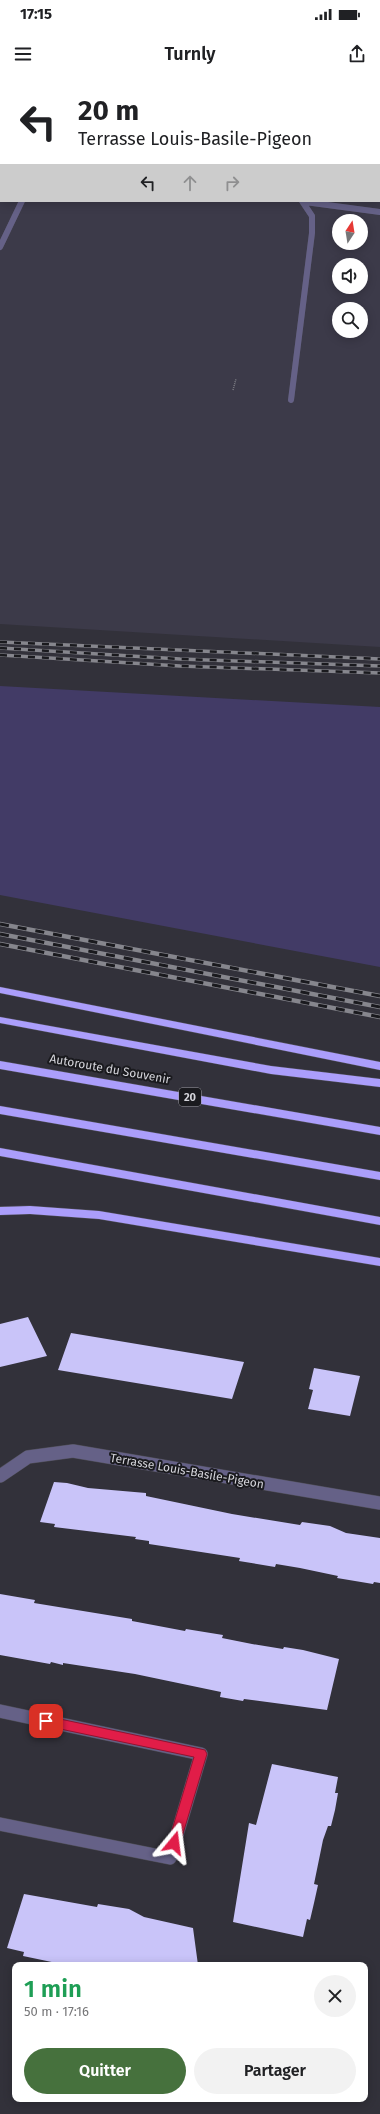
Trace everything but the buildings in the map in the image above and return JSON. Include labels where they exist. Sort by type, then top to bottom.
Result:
[{"type":"highway","points":[[0,990],[380,1066]]},
{"type":"highway","points":[[0,1020],[271,1070],[380,1083]]},
{"type":"highway","name":"Autoroute du Souvenir","points":[[0,1065],[380,1131]]},
{"type":"highway","points":[[0,1110],[380,1176]]},
{"type":"highway","points":[[0,1152],[380,1221]]},
{"type":"highway","points":[[0,1210],[50,1211],[100,1215],[380,1262]]},
{"type":"street","points":[[0,247],[22,202]]},
{"type":"street","points":[[305,202],[380,212]]},
{"type":"street","points":[[291,400],[312,233],[312,216],[305,202]]},
{"type":"street","name":"Terrasse Louis-Basile-Pigeon","points":[[0,1476],[28,1457],[73,1451],[380,1503]]},
{"type":"street","points":[[0,1711],[201,1754],[170,1858],[0,1824]]},
{"type":"path","points":[[233,390],[236,379]]},
{"type":"shaded area","points":[[0,202],[380,202],[380,647],[0,624]]},
{"type":"shaded area","points":[[0,686],[380,707],[380,967],[0,895]]},
{"type":"railway","points":[[0,642],[380,659]]},
{"type":"railway","points":[[0,648],[180,659],[380,666]]},
{"type":"railway","points":[[0,655],[180,666],[380,673]]},
{"type":"railway","points":[[0,924],[380,996]]},
{"type":"railway","points":[[0,934],[380,1007]]},
{"type":"railway","points":[[0,944],[380,1017]]},
{"type":"route","points":[[46,1721],[201,1754],[174,1843]]}]
